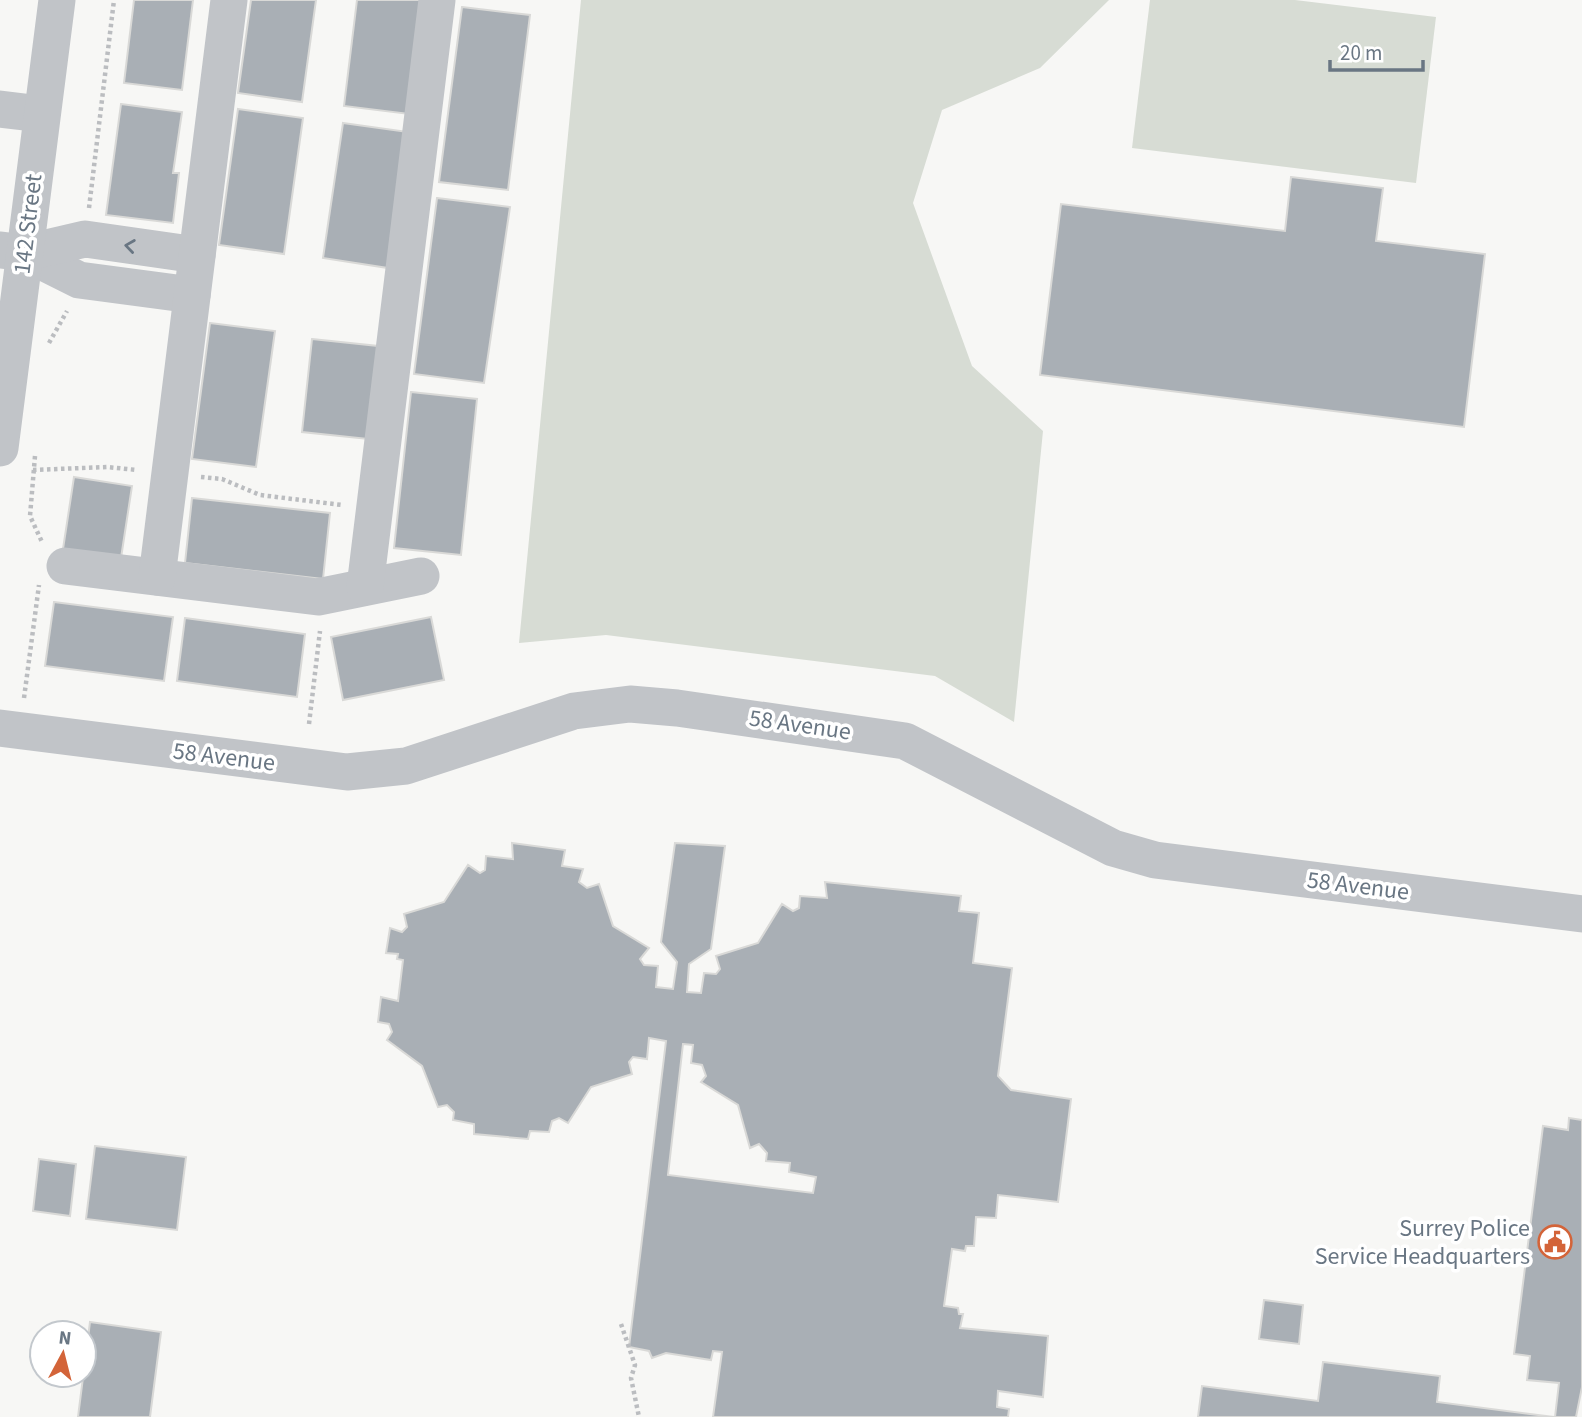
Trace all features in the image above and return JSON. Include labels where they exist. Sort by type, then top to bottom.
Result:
[{"type":"street","name":"142 Street","points":[[0,448],[12,251],[41,114],[57,0]]},
{"type":"street","points":[[157,577],[229,0]]},
{"type":"street","points":[[365,587],[437,0]]},
{"type":"street","points":[[0,108],[41,114]]},
{"type":"street","points":[[12,251],[85,239],[197,256]]},
{"type":"street","points":[[12,251],[79,280],[192,295]]},
{"type":"street","points":[[50,564],[318,597],[421,576]]},
{"type":"street","name":"58 Avenue","points":[[12,716],[347,772],[406,766],[574,711],[630,704],[677,708],[905,741],[1114,848],[1155,860],[1582,914]]},
{"type":"path","points":[[85,239],[114,0]]},
{"type":"path","points":[[48,346],[79,280]]},
{"type":"path","points":[[12,716],[50,564],[30,519],[37,442]]},
{"type":"path","points":[[33,470],[107,467],[146,471]]},
{"type":"path","points":[[196,476],[222,479],[260,495],[375,509]]},
{"type":"path","points":[[309,724],[320,628]]},
{"type":"path","points":[[621,1324],[635,1365],[631,1378],[639,1417]]},
{"type":"shaded area","points":[[581,0],[1109,0],[1040,68],[942,110],[913,203],[972,366],[1043,431],[1014,722],[935,676],[606,635],[519,643]]},
{"type":"shaded area","points":[[1150,0],[1295,0],[1436,17],[1416,183],[1132,148]]},
{"type":"building","points":[[134,0],[193,0],[182,90],[124,83]]},
{"type":"building","points":[[251,0],[316,0],[302,102],[238,93]]},
{"type":"building","points":[[357,0],[423,0],[409,114],[344,106]]},
{"type":"building","points":[[462,7],[530,15],[508,190],[439,182]]},
{"type":"building","points":[[121,104],[182,112],[173,173],[179,173],[173,223],[106,215]]},
{"type":"building","points":[[238,109],[303,118],[284,254],[219,245]]},
{"type":"building","points":[[343,123],[408,132],[388,268],[323,258]]},
{"type":"building","points":[[1291,177],[1383,188],[1376,241],[1485,254],[1464,427],[1040,375],[1061,204],[1285,231]]},
{"type":"building","points":[[437,198],[510,207],[484,383],[414,374]]},
{"type":"building","points":[[210,323],[275,331],[256,467],[192,459]]},
{"type":"building","points":[[312,339],[378,346],[368,439],[302,432]]},
{"type":"building","points":[[411,392],[477,399],[461,555],[394,548]]},
{"type":"building","points":[[74,477],[132,486],[121,558],[63,549]]},
{"type":"building","points":[[192,498],[330,513],[323,579],[185,563]]},
{"type":"building","points":[[54,602],[173,617],[164,681],[45,666]]},
{"type":"building","points":[[431,617],[444,680],[343,700],[331,637]]},
{"type":"building","points":[[185,618],[305,634],[297,697],[177,681]]},
{"type":"building","points":[[512,843],[565,850],[562,866],[583,869],[579,882],[587,888],[599,884],[613,926],[649,948],[640,959],[644,965],[658,966],[656,987],[673,989],[677,962],[661,942],[675,843],[725,846],[711,949],[689,964],[687,992],[701,993],[704,973],[716,974],[720,969],[716,956],[758,943],[782,904],[793,911],[799,908],[800,896],[827,898],[825,882],[961,896],[959,911],[979,913],[973,963],[1012,968],[998,1076],[1011,1090],[1071,1099],[1058,1202],[998,1195],[996,1218],[976,1217],[974,1246],[966,1246],[965,1251],[952,1249],[944,1306],[958,1308],[959,1314],[963,1314],[960,1328],[1048,1336],[1043,1397],[998,1391],[997,1407],[1009,1409],[1008,1417],[713,1417],[722,1352],[713,1351],[711,1360],[666,1353],[652,1358],[649,1351],[629,1347],[666,1041],[649,1038],[647,1059],[633,1057],[629,1062],[632,1074],[591,1087],[568,1123],[559,1118],[552,1121],[549,1132],[530,1131],[528,1139],[474,1134],[474,1124],[453,1120],[454,1112],[447,1105],[438,1107],[422,1066],[387,1040],[392,1032],[389,1024],[378,1022],[381,997],[398,1001],[403,960],[397,959],[398,954],[386,953],[390,928],[402,932],[407,927],[404,914],[444,902],[468,865],[480,873],[485,870],[486,856],[513,859]],"holes":[[[683,1044],[693,1045],[691,1063],[702,1065],[706,1076],[701,1082],[738,1105],[750,1148],[759,1144],[767,1153],[766,1161],[790,1163],[789,1172],[816,1177],[813,1193],[668,1175]]]},
{"type":"building","name":"Surrey Police Service Headquarters","points":[[1569,1118],[1582,1120],[1582,1387],[1576,1417],[1555,1417],[1559,1383],[1527,1380],[1530,1356],[1514,1354],[1543,1126],[1568,1130]]},
{"type":"building","points":[[95,1146],[186,1157],[177,1230],[86,1219]]},
{"type":"building","points":[[39,1159],[76,1164],[70,1216],[33,1211]]},
{"type":"building","points":[[1264,1300],[1303,1305],[1299,1344],[1259,1339]]},
{"type":"building","points":[[98,1323],[161,1332],[150,1417],[78,1417],[82,1389],[98,1389]]},
{"type":"building","points":[[1323,1362],[1440,1376],[1437,1402],[1554,1417],[1198,1417],[1202,1386],[1318,1401]]},
{"type":"place","name":"Surrey Police Service Headquarters","points":[[1555,1242]]}]
